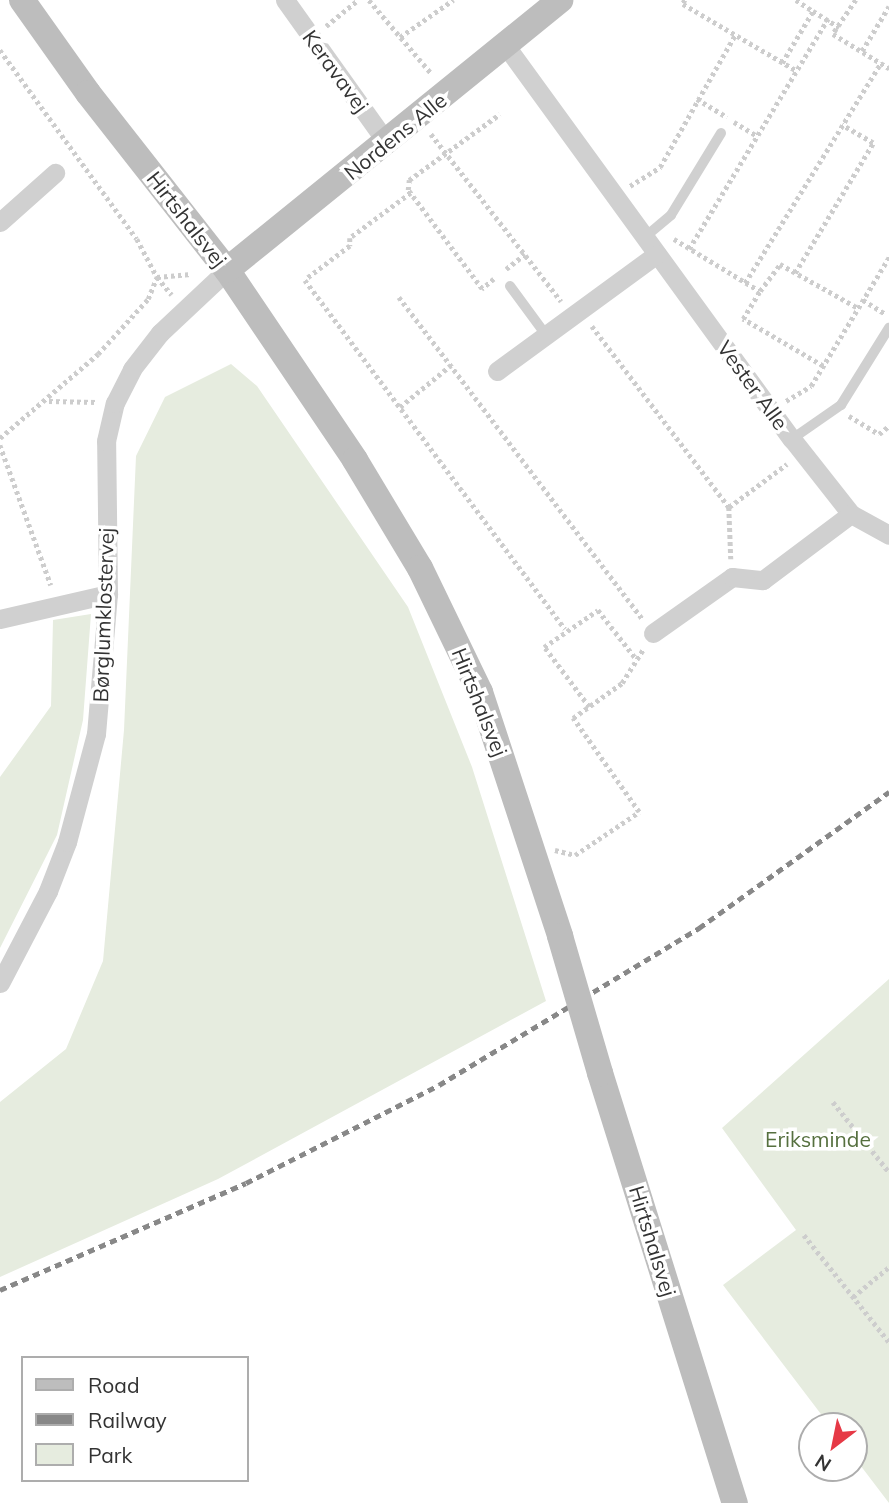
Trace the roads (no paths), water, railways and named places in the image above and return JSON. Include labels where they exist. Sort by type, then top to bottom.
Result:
[{"type":"street","name":"Hirtshalsvej","points":[[22,0],[88,93],[227,270],[355,460],[420,568],[480,692],[531,843],[734,1503]]},
{"type":"street","name":"Keravavej","points":[[285,0],[387,143]]},
{"type":"street","name":"Nordens Alle","points":[[227,270],[387,143],[560,0]]},
{"type":"street","name":"Vester Alle","points":[[506,46],[615,196],[650,232],[657,254],[851,514],[889,535]]},
{"type":"street","points":[[0,222],[55,173]]},
{"type":"street","points":[[497,371],[657,254]]},
{"type":"street","name":"Børglumklostervej","points":[[0,983],[48,891],[82,793],[103,687],[108,594],[106,441],[115,403],[132,369],[184,309],[227,270]]},
{"type":"street","points":[[653,633],[732,577],[764,580],[851,514]]},
{"type":"street","points":[[0,619],[57,602],[108,594]]},
{"type":"lane","points":[[650,232],[671,215],[721,133]]},
{"type":"lane","points":[[510,286],[546,335]]},
{"type":"lane","points":[[797,445],[836,409],[889,328]]},
{"type":"railway","points":[[0,1290],[246,1183],[439,1085],[699,928],[889,792]]},
{"type":"park label","name":"Eriksminde","points":[[818,1139]]}]
